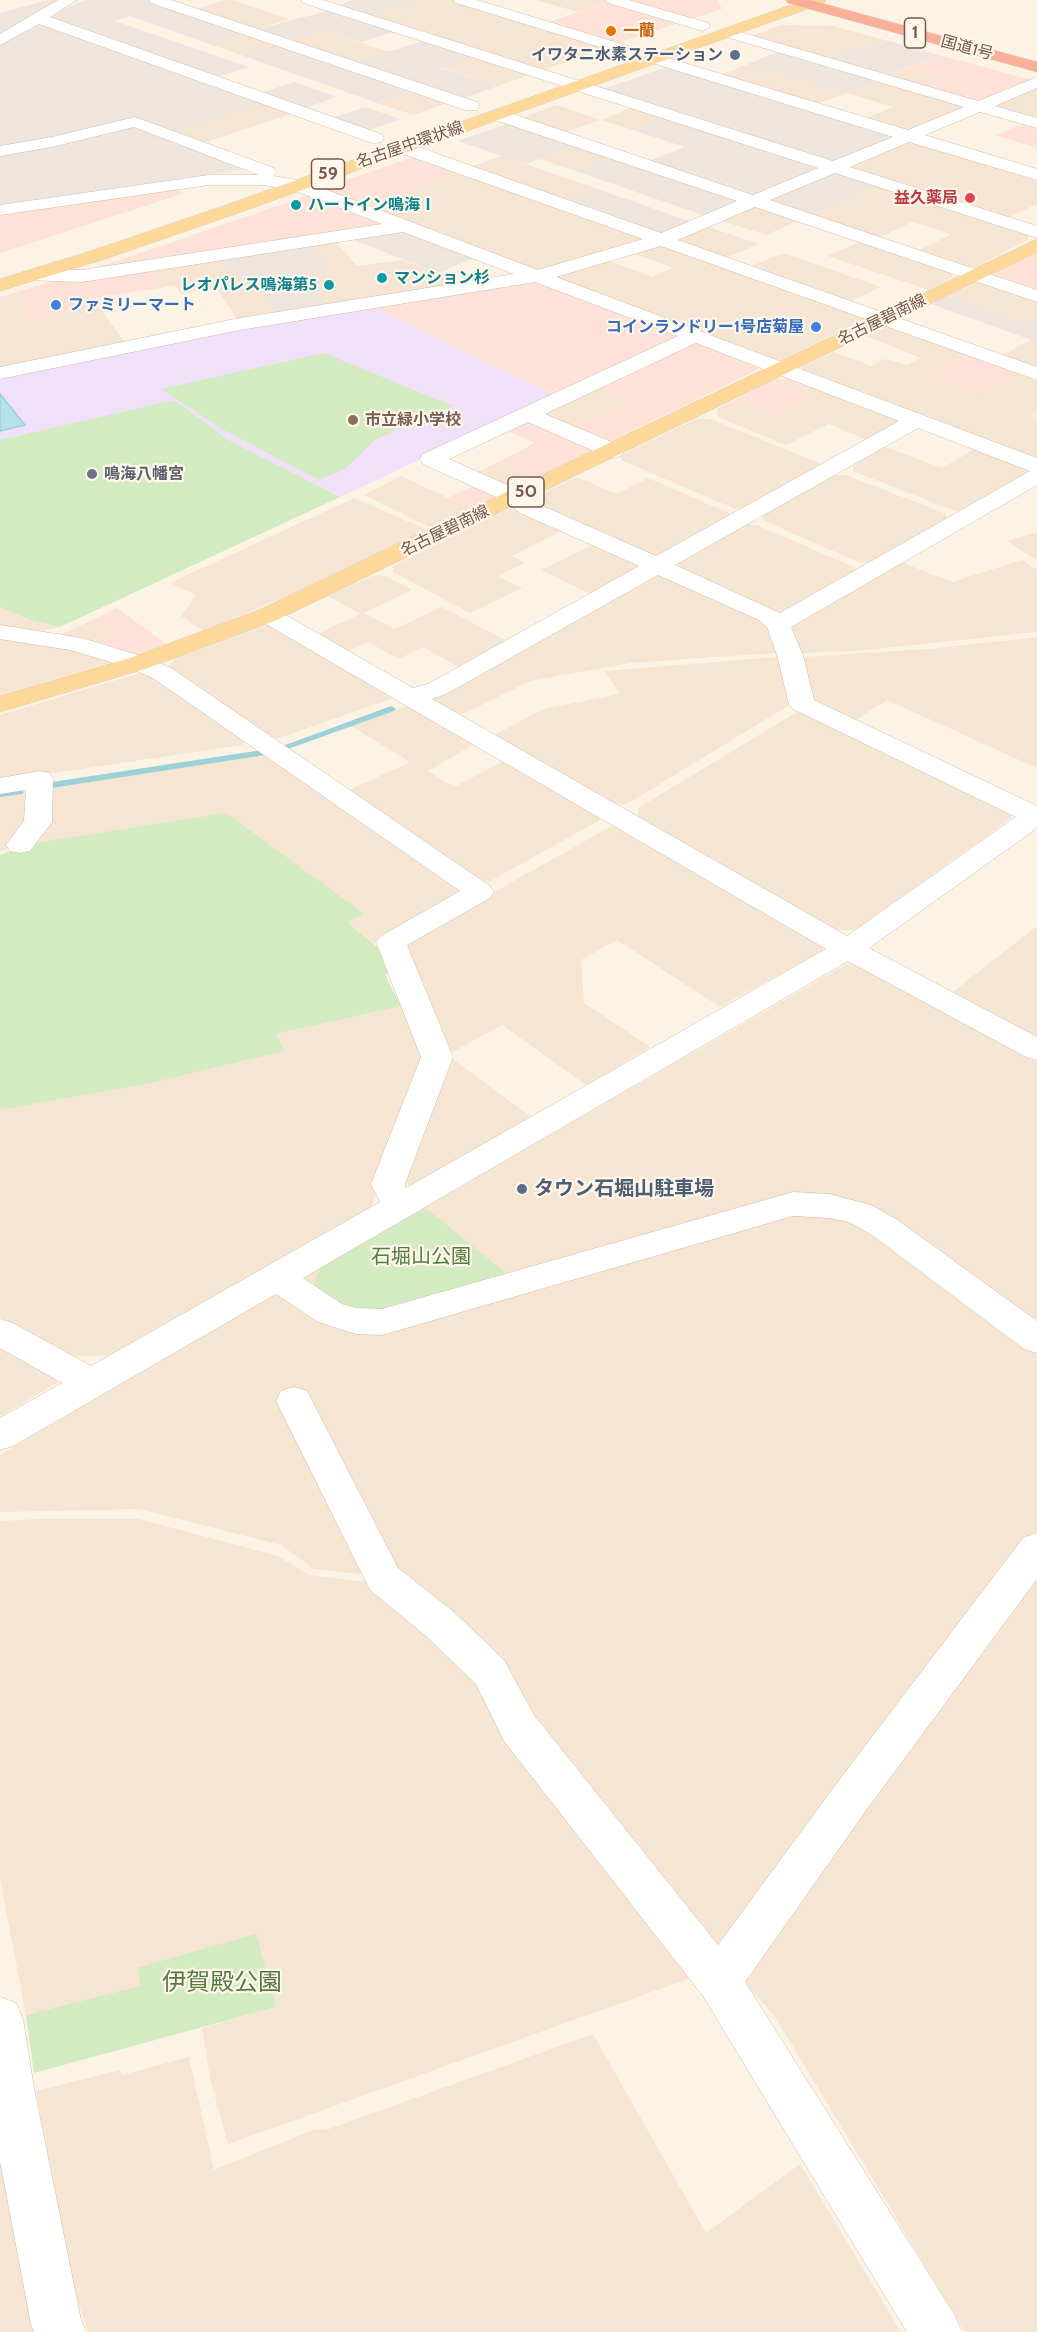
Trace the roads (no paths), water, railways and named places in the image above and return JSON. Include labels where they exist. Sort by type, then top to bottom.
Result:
[{"type":"highway","name":"国道1号","points":[[807,1],[1037,67]]},
{"type":"main road","name":"名古屋中環状線","points":[[439,117],[776,0]]},
{"type":"main road","name":"名古屋中環状線","points":[[0,285],[31,276],[398,139],[498,115],[728,33],[807,1]]},
{"type":"main road","name":"名古屋中環状線","points":[[353,147],[375,138],[398,139]]},
{"type":"main road","points":[[156,217],[269,177]]},
{"type":"main road","name":"名古屋碧南線","points":[[0,704],[139,663],[268,615],[1037,245]]},
{"type":"street","points":[[0,40],[69,0]]},
{"type":"street","points":[[156,0],[471,106]]},
{"type":"street","points":[[308,0],[1037,232]]},
{"type":"street","points":[[461,0],[629,51]]},
{"type":"street","points":[[613,0],[703,26]]},
{"type":"street","points":[[37,18],[375,138]]},
{"type":"street","points":[[728,33],[1037,123]]},
{"type":"street","points":[[655,59],[1037,175]]},
{"type":"street","points":[[0,373],[240,324],[537,276],[661,240],[1037,82]]},
{"type":"street","points":[[498,115],[1037,296]]},
{"type":"street","points":[[0,151],[52,142],[135,122],[269,177]]},
{"type":"street","points":[[398,139],[661,240],[1037,374]]},
{"type":"street","points":[[0,210],[209,180],[297,176],[405,226],[1037,466]]},
{"type":"street","points":[[31,276],[82,276],[405,226]]},
{"type":"street","points":[[0,1436],[848,949],[1036,816],[802,704],[790,655],[778,624],[768,615],[528,508],[515,497],[430,459],[695,336]]},
{"type":"street","points":[[528,414],[613,451]]},
{"type":"street","points":[[409,697],[437,689],[915,421]]},
{"type":"street","points":[[778,624],[1037,476]]},
{"type":"street","points":[[268,615],[848,949],[1037,1050]]},
{"type":"street","points":[[0,632],[73,643],[139,663],[162,673],[480,892],[391,942],[437,1057],[388,1184],[400,1208]]},
{"type":"street","points":[[0,786],[40,779],[38,822],[20,845]]},
{"type":"street","points":[[278,1278],[330,1313],[356,1321],[382,1322],[793,1204],[829,1206],[859,1213],[884,1227],[1037,1340]]},
{"type":"street","points":[[0,1332],[91,1383]]},
{"type":"street","points":[[294,1401],[384,1579],[440,1624],[490,1672],[519,1728],[719,1981],[936,2332]]},
{"type":"street","points":[[719,1981],[852,1796],[1037,1549]]},
{"type":"street","points":[[0,2019],[5,2089],[56,2324],[60,2332]]},
{"type":"water","points":[[0,394],[25,425],[0,431]]},
{"type":"waterway","points":[[285,747],[391,709]]},
{"type":"waterway","points":[[52,785],[262,753]]},
{"type":"waterway","points":[[0,794],[19,792]]},
{"type":"place","name":"一蘭","points":[[611,31]]},
{"type":"place","name":"イワタニ水素ステーション","points":[[735,55]]},
{"type":"place","name":"益久薬局","points":[[970,198]]},
{"type":"place","name":"ハートイン鳴海Ⅰ","points":[[296,205]]},
{"type":"place","name":"マンション杉","points":[[382,278]]},
{"type":"place","name":"レオパレス鳴海第5","points":[[329,285]]},
{"type":"place","name":"ファミリーマート","points":[[56,305]]},
{"type":"place","name":"コインランドリー1号店菊屋","points":[[816,327]]},
{"type":"place","name":"市立緑小学校","points":[[353,420]]},
{"type":"place","name":"鳴海八幡宮","points":[[92,474]]},
{"type":"place","name":"タウン石堀山駐車場","points":[[522,1189]]},
{"type":"park label","name":"石堀山公園","points":[[421,1257]]},
{"type":"park label","name":"伊賀殿公園","points":[[222,1983]]}]
